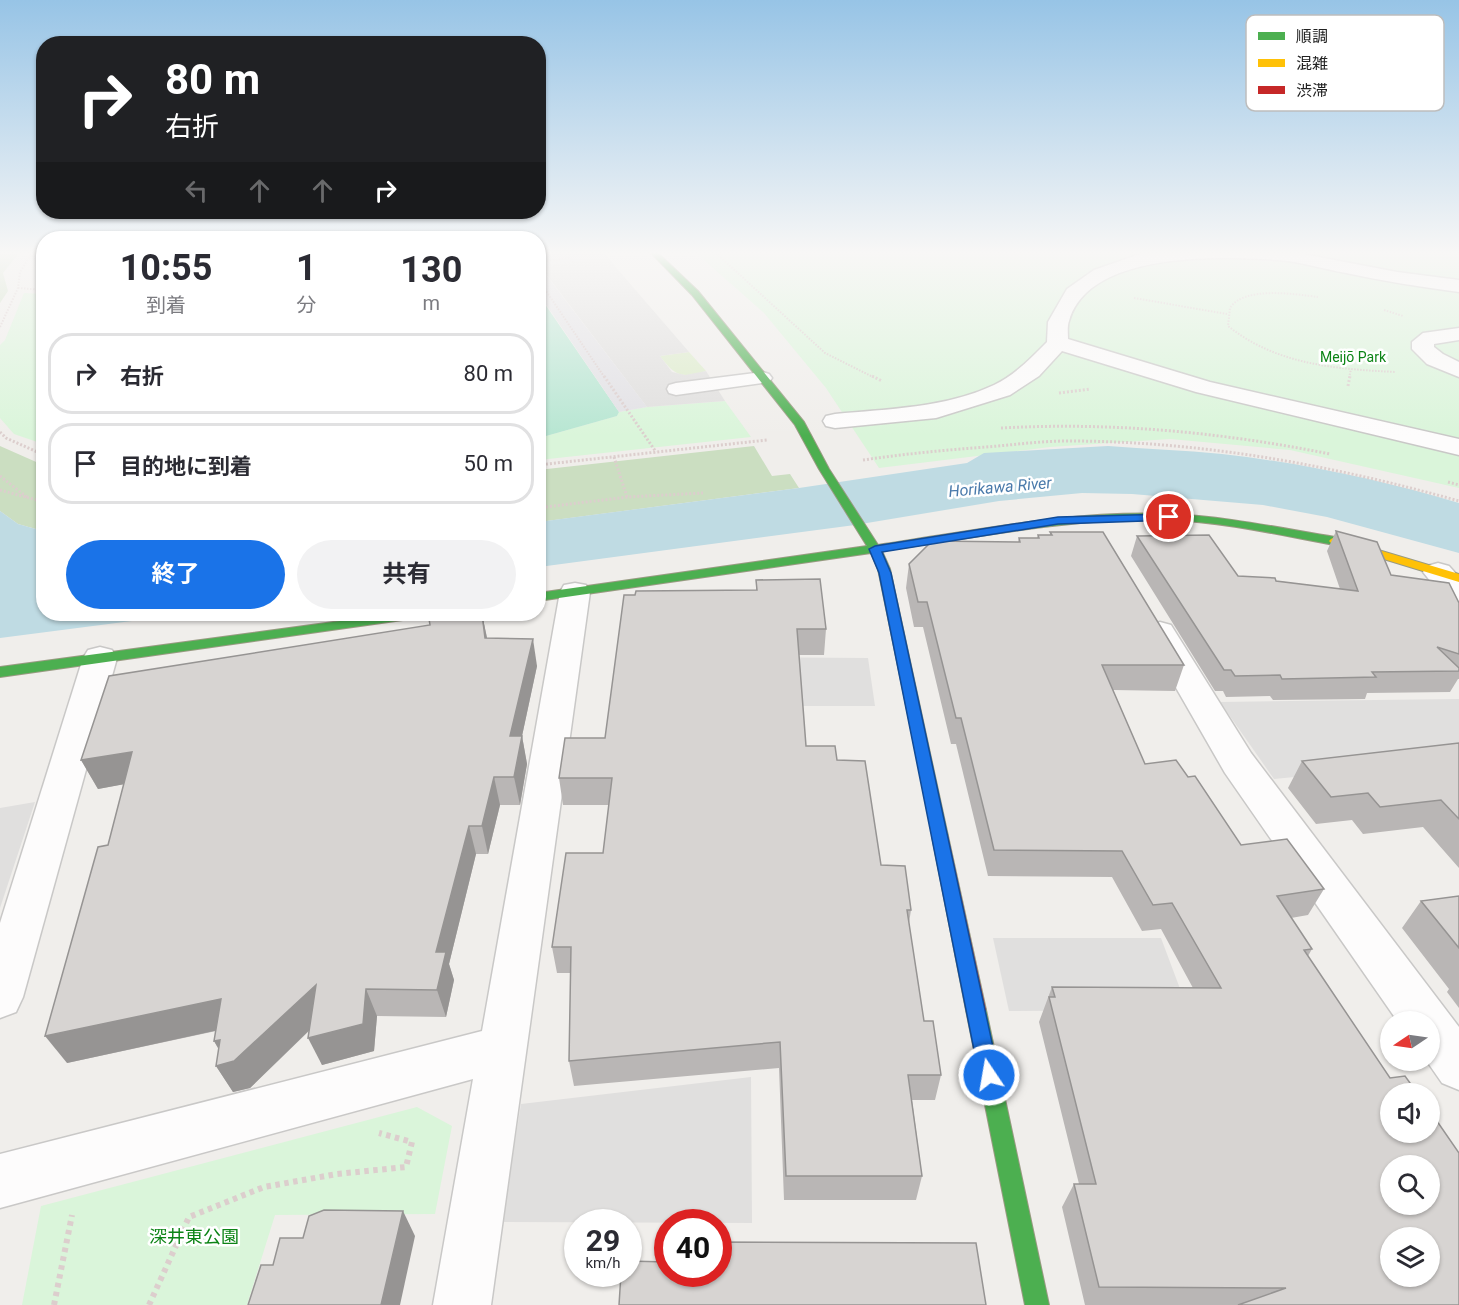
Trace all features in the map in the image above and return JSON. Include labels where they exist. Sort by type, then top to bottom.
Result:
[{"type":"street","points":[[711,314],[806,435],[824,469],[875,549],[885,573],[1037,1305]]},
{"type":"street","points":[[835,421],[939,422],[1002,390],[1031,371],[1058,343],[1058,322],[1062,314]]},
{"type":"street","points":[[1454,334],[1430,337],[1423,342],[1423,349],[1435,359],[1456,369]]},
{"type":"street","points":[[1058,343],[1204,387],[1459,447]]},
{"type":"street","points":[[462,1305],[503,1048],[557,594],[1058,521],[1091,518],[1169,517],[1234,524],[1344,543],[1449,575],[1459,597]]},
{"type":"street","points":[[1091,518],[1110,550]]},
{"type":"street","points":[[1141,600],[1238,763],[1418,1011]]},
{"type":"street","points":[[0,672],[367,621]]},
{"type":"street","points":[[0,997],[100,658]]},
{"type":"street","points":[[1440,1040],[1459,1067]]},
{"type":"street","points":[[0,1181],[503,1048]]},
{"type":"lane","points":[[676,389],[763,378]]},
{"type":"path","points":[[562,314],[656,452]]},
{"type":"path","points":[[782,314],[825,353],[878,380],[889,383]]},
{"type":"path","points":[[1227,314],[1228,326],[1240,338],[1258,348],[1286,358],[1370,371],[1413,373],[1456,369]]},
{"type":"path","points":[[1395,314],[1454,334]]},
{"type":"path","points":[[939,422],[1133,425],[1257,439],[1338,456]]},
{"type":"path","points":[[0,432],[6,438],[36,451]]},
{"type":"path","points":[[546,464],[806,435]]},
{"type":"path","points":[[862,461],[917,453],[1067,441],[1216,448],[1309,464],[1417,488],[1459,501]]},
{"type":"path","points":[[614,457],[627,497]]},
{"type":"path","points":[[0,476],[28,499]]},
{"type":"path","points":[[1437,480],[1459,485]]},
{"type":"path","points":[[0,490],[36,500]]},
{"type":"path","points":[[546,507],[627,497],[704,493]]},
{"type":"path","points":[[149,1305],[189,1217],[264,1187],[337,1174],[406,1167],[412,1142],[370,1130]]},
{"type":"path","points":[[54,1305],[74,1210]]},
{"type":"green space","points":[[16,314],[36,314],[36,442],[14,434],[0,418],[0,345],[5,340]]},
{"type":"green space","points":[[546,314],[552,314],[619,412],[617,416],[546,436]]},
{"type":"green space","name":"Meijō Park","points":[[765,314],[1459,314],[1459,488],[1290,450],[1170,439],[1050,447],[879,468],[826,388]]},
{"type":"green space","points":[[689,352],[706,371],[690,375],[679,374],[670,368],[660,356]]},
{"type":"green space","points":[[725,401],[751,437],[546,459],[546,436],[617,416],[619,412],[647,407]]},
{"type":"green space","points":[[0,446],[36,462],[36,529],[18,524],[0,511]]},
{"type":"green space","points":[[754,446],[772,476],[790,474],[799,488],[546,521],[546,469]]},
{"type":"green space","name":"深井東公園","points":[[417,1107],[452,1126],[435,1214],[275,1215],[247,1305],[22,1305],[41,1206]]},
{"type":"shaded area","points":[[552,314],[576,314],[647,407],[619,412]]},
{"type":"shaded area","points":[[576,314],[656,314],[689,352],[660,356],[672,372],[685,375],[706,371],[725,401],[647,407]]},
{"type":"shaded area","points":[[738,657],[868,658],[875,706],[739,706]]},
{"type":"shaded area","points":[[1459,699],[1459,761],[1274,779],[1220,702]]},
{"type":"shaded area","points":[[35,802],[0,908],[0,808]]},
{"type":"shaded area","points":[[993,938],[1161,938],[1188,1010],[1009,1011]]},
{"type":"shaded area","points":[[751,1077],[752,1223],[732,1223],[732,1209],[654,1209],[654,1223],[642,1223],[642,1209],[564,1209],[564,1222],[502,1222],[521,1104]]},
{"type":"water","name":"Horikawa River","points":[[1108,446],[1208,453],[1312,467],[1459,503],[1459,553],[1327,517],[1263,505],[1132,494],[1082,493],[999,501],[855,525],[546,566],[546,521],[799,488],[967,463],[984,453]]},
{"type":"water","points":[[0,511],[18,524],[36,529],[36,621],[132,621],[0,638]]},
{"type":"building","points":[[1336,531],[1377,542],[1391,575],[1449,583],[1459,603],[1459,654],[1437,647],[1459,668],[1459,671],[1372,672],[1376,677],[1282,679],[1280,675],[1235,676],[1231,670],[1224,670],[1137,536],[1209,535],[1238,576],[1275,578],[1276,581],[1358,591]]},
{"type":"building","points":[[1050,532],[1103,532],[1184,665],[1102,665],[1145,764],[1176,760],[1188,777],[1195,776],[1241,845],[1287,839],[1324,889],[1277,896],[1312,949],[1304,950],[1380,1063],[1380,1071],[1385,1071],[1390,1078],[1405,1076],[1410,1083],[1380,1083],[1380,1143],[1440,1143],[1440,1125],[1459,1153],[1459,1305],[1238,1305],[1286,1288],[1099,1287],[1074,1184],[1096,1184],[1049,997],[1055,997],[1052,987],[1221,988],[1172,903],[1153,905],[1122,851],[994,850],[961,718],[956,718],[927,602],[918,602],[909,564],[932,541],[1020,542],[1019,538],[1039,538],[1038,535],[1052,535]]},
{"type":"building","points":[[820,579],[826,629],[797,629],[806,746],[835,746],[837,760],[865,761],[881,865],[905,866],[911,910],[907,910],[924,1021],[933,1021],[941,1075],[908,1075],[922,1176],[786,1176],[780,1042],[569,1061],[571,947],[552,947],[566,853],[603,853],[612,778],[559,778],[565,738],[605,738],[624,595],[635,595],[636,591],[757,590],[756,580]]},
{"type":"building","points":[[429,621],[483,621],[485,638],[533,639],[510,736],[522,736],[514,777],[494,777],[482,826],[469,826],[436,952],[446,952],[437,990],[366,989],[363,1024],[308,1038],[316,985],[234,1061],[216,1066],[220,1040],[214,1041],[221,999],[45,1036],[98,847],[108,845],[132,752],[81,760],[109,676],[430,625]]},
{"type":"building","points":[[1459,743],[1459,819],[1441,800],[1380,807],[1368,793],[1331,797],[1302,761]]},
{"type":"building","points":[[1459,896],[1459,948],[1421,901]]},
{"type":"building","points":[[324,1210],[403,1211],[381,1305],[248,1305],[261,1265],[273,1265],[280,1238],[303,1238],[309,1216]]},
{"type":"building","points":[[732,1242],[976,1243],[986,1305],[619,1305],[620,1287],[642,1287],[642,1261],[654,1262],[654,1287],[732,1287]]},
{"type":"traffic: fast","points":[[712,314],[800,424],[824,469],[875,549],[884,569],[940,836]]},
{"type":"traffic: fast","points":[[546,596],[1091,518],[1169,517],[1234,524],[1335,541]]},
{"type":"traffic: fast","points":[[0,672],[367,621]]},
{"type":"traffic: fast","points":[[976,1010],[1037,1305]]},
{"type":"traffic: slow","points":[[1335,541],[1459,578]]},
{"type":"traffic: jam","points":[[940,836],[976,1010]]},
{"type":"route","points":[[989,1075],[885,573],[875,549],[1058,521],[1091,518],[1169,517]]}]
